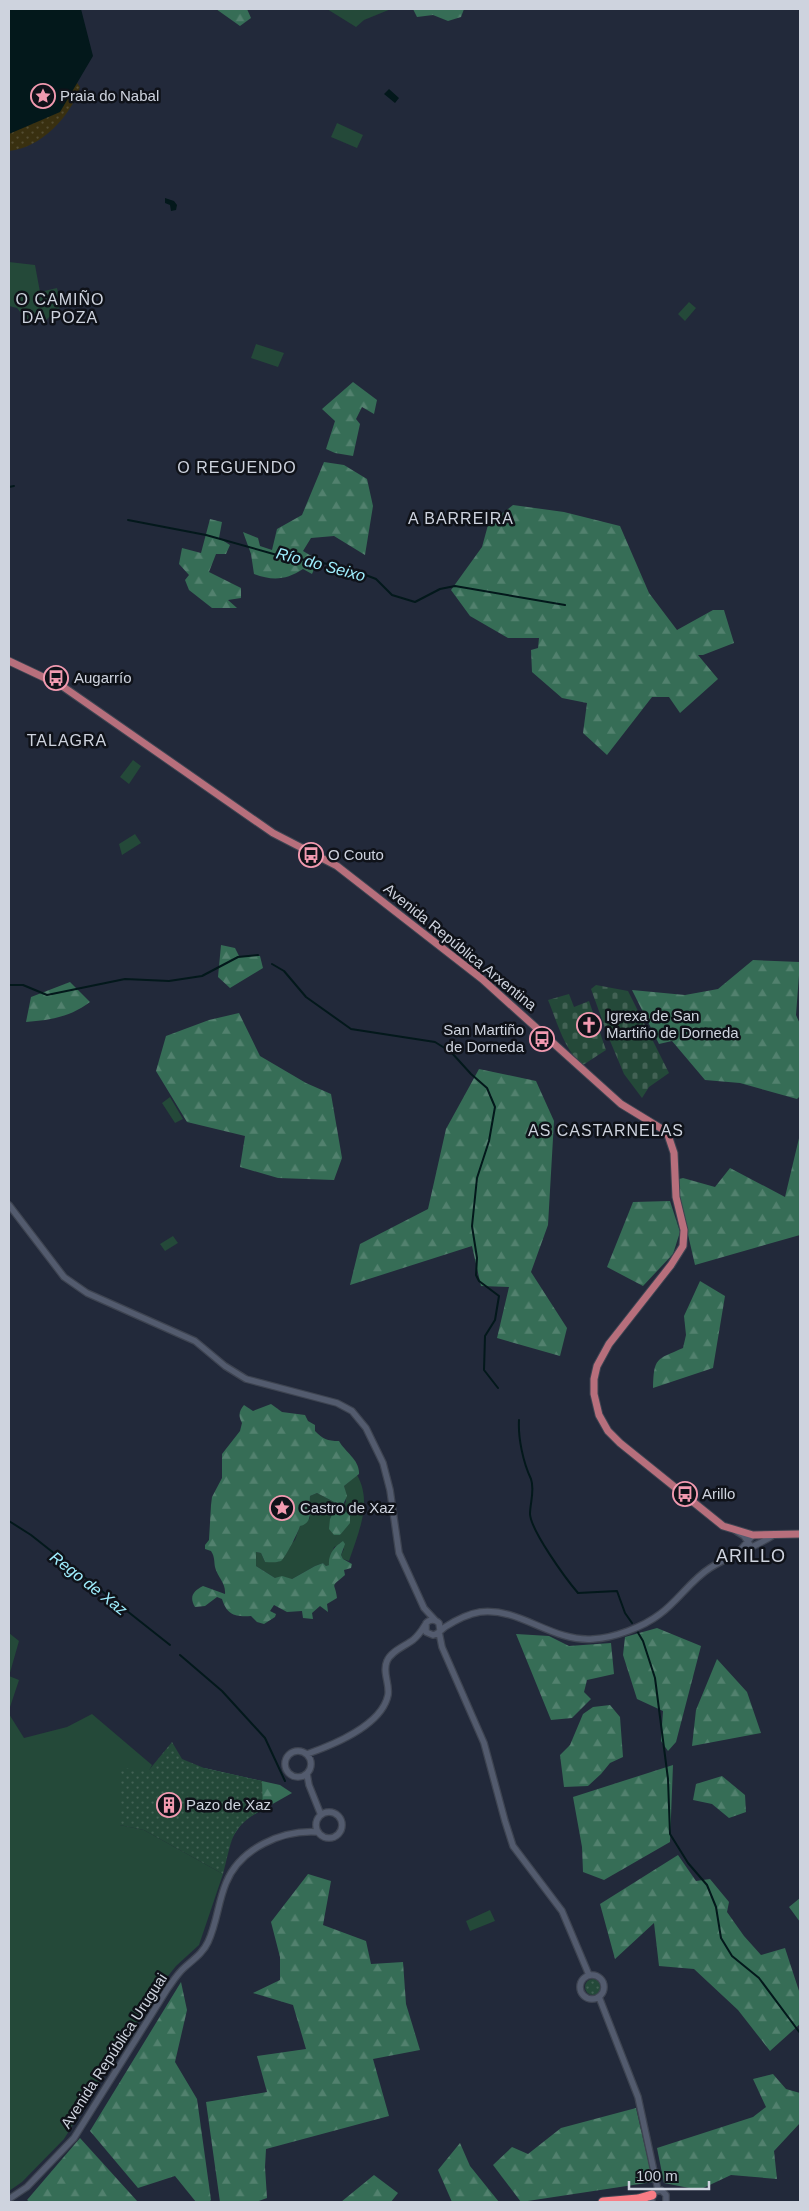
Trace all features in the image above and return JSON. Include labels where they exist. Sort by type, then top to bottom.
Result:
[{"type":"highway","points":[[603,2202],[654,2196]]},
{"type":"main road","name":"Avenida República Arxentina","points":[[9,661],[62,686],[273,833],[337,866],[482,980],[621,1104],[662,1129],[668,1135],[674,1153],[676,1197],[684,1230],[683,1246],[671,1265],[603,1353],[594,1379],[596,1406],[602,1424],[620,1443],[712,1518],[736,1532],[754,1536],[800,1534]]},
{"type":"street","points":[[9,1205],[64,1277],[87,1293],[195,1341],[225,1366],[246,1379],[337,1403],[352,1411],[366,1428],[383,1463],[390,1490],[399,1553],[424,1608],[425,1630],[442,1647]]},
{"type":"street","name":"Avenida República Arxentina","points":[[736,1532],[744,1536],[747,1544]]},
{"type":"street","name":"Avenida República Arxentina","points":[[734,1556],[774,1535]]},
{"type":"street","points":[[415,1639],[430,1620],[454,1620],[479,1612],[508,1614],[551,1633],[572,1639],[606,1637],[645,1623],[660,1614],[709,1569],[734,1556],[754,1536],[758,1543],[755,1546],[747,1544]]},
{"type":"street","points":[[424,1608],[440,1626],[442,1647],[484,1743],[504,1821],[513,1846],[562,1911],[590,1975]]},
{"type":"street","points":[[307,1754],[356,1732],[380,1710],[388,1693],[385,1671],[387,1661],[392,1654],[415,1639],[440,1631],[454,1620]]},
{"type":"street","points":[[311,1760],[321,1749]]},
{"type":"street","points":[[300,1777],[307,1774],[311,1769],[311,1760],[303,1751],[295,1751],[288,1755],[286,1760],[288,1772],[300,1777],[309,1785]]},
{"type":"street","points":[[307,1774],[309,1785],[324,1814]]},
{"type":"street","points":[[324,1814],[335,1814],[340,1820],[340,1832],[329,1839],[321,1836],[316,1825],[324,1814]]},
{"type":"street","name":"Avenida República Uruguai","points":[[9,2198],[27,2187],[74,2138],[168,1988],[179,1973],[203,1951],[211,1933],[225,1884],[238,1862],[253,1849],[305,1831],[316,1825]]},
{"type":"street","name":"Avenida República Uruguai","points":[[305,1831],[318,1832]]},
{"type":"street","points":[[590,1975],[597,1976],[602,1980],[604,1991],[600,1997],[588,1999],[581,1990],[581,1983],[590,1975]]},
{"type":"street","points":[[600,1997],[638,2098],[654,2196],[663,2191],[666,2194],[666,2202]]},
{"type":"green space","points":[[216,9],[247,9],[251,18],[240,26]]},
{"type":"green space","points":[[327,9],[391,9],[364,20],[356,27]]},
{"type":"green space","points":[[413,9],[464,9],[461,17],[448,21],[433,15],[417,17]]},
{"type":"green space","points":[[337,123],[363,135],[357,148],[331,137]]},
{"type":"green space","points":[[9,262],[35,265],[40,292],[57,288],[61,306],[46,320],[28,322],[17,308],[9,306]]},
{"type":"green space","points":[[689,302],[696,308],[685,321],[678,314]]},
{"type":"green space","points":[[256,344],[284,353],[278,367],[251,358]]},
{"type":"green space","points":[[353,382],[377,400],[374,414],[362,407],[356,419],[360,424],[353,456],[335,453],[326,449],[335,421],[322,409]]},
{"type":"green space","points":[[324,462],[344,465],[367,479],[373,506],[365,555],[334,536],[311,538],[303,551],[318,560],[312,574],[303,569],[279,578],[267,578],[254,574],[251,554],[243,532],[258,538],[260,546],[272,550],[277,529],[302,515]]},
{"type":"green space","points":[[513,505],[564,512],[620,526],[649,593],[677,630],[713,610],[724,610],[734,643],[703,655],[698,655],[718,679],[680,713],[669,697],[652,697],[607,755],[583,733],[587,703],[562,698],[532,672],[531,650],[538,648],[539,638],[508,638],[470,616],[451,590],[482,547],[488,525]]},
{"type":"green space","points":[[210,519],[222,522],[219,538],[230,545],[226,554],[216,554],[209,572],[241,588],[241,598],[228,600],[237,608],[212,608],[189,590],[185,580],[189,575],[179,564],[182,548],[201,553]]},
{"type":"green space","points":[[133,760],[141,766],[129,784],[120,777]]},
{"type":"green space","points":[[135,834],[141,843],[122,855],[119,844]]},
{"type":"green space","points":[[221,945],[235,948],[239,956],[260,956],[263,968],[230,988],[218,977]]},
{"type":"green space","points":[[753,960],[800,962],[796,1015],[800,1024],[800,1096],[797,1099],[740,1083],[705,1080],[672,1041],[659,1044],[632,990],[685,995],[718,989]]},
{"type":"green space","points":[[70,982],[90,1002],[60,1017],[26,1022],[31,997]]},
{"type":"green space","points":[[596,985],[628,991],[669,1073],[649,1087],[642,1098],[624,1074],[608,1036],[591,989]]},
{"type":"green space","points":[[569,994],[574,1007],[589,1001],[606,1050],[583,1065],[576,1059],[566,1044],[548,1000]]},
{"type":"green space","points":[[239,1013],[260,1056],[306,1083],[331,1094],[342,1158],[334,1180],[278,1178],[240,1167],[245,1136],[187,1122],[156,1071],[166,1036],[209,1020]]},
{"type":"green space","points":[[479,1069],[536,1081],[554,1121],[548,1225],[531,1272],[567,1328],[560,1356],[497,1338],[509,1287],[481,1286],[472,1246],[350,1285],[360,1244],[428,1209],[446,1129]]},
{"type":"green space","points":[[170,1097],[183,1119],[175,1123],[162,1103]]},
{"type":"green space","points":[[800,1134],[800,1235],[695,1265],[677,1187],[679,1179],[683,1178],[715,1187],[730,1168],[785,1197]]},
{"type":"green space","points":[[670,1201],[680,1232],[673,1254],[643,1286],[607,1267],[633,1202]]},
{"type":"green space","points":[[173,1236],[178,1243],[165,1251],[160,1244]]},
{"type":"green space","points":[[700,1281],[725,1296],[713,1368],[653,1388],[654,1370],[658,1361],[683,1348],[686,1335],[684,1316]]},
{"type":"green space","points":[[271,1404],[282,1412],[305,1415],[308,1421],[315,1425],[315,1431],[320,1436],[328,1440],[339,1441],[355,1460],[359,1474],[344,1486],[347,1496],[342,1507],[350,1516],[350,1523],[340,1535],[334,1535],[329,1529],[330,1519],[336,1506],[334,1502],[317,1493],[310,1496],[309,1518],[307,1522],[300,1526],[281,1561],[265,1562],[261,1553],[256,1552],[256,1566],[275,1578],[282,1576],[292,1579],[315,1566],[323,1563],[326,1566],[329,1565],[333,1551],[343,1541],[345,1544],[341,1555],[343,1559],[352,1564],[351,1568],[344,1570],[345,1575],[334,1585],[337,1598],[327,1604],[328,1612],[320,1606],[312,1613],[313,1619],[303,1618],[302,1611],[287,1612],[274,1605],[270,1611],[276,1614],[275,1617],[264,1624],[257,1622],[251,1616],[232,1614],[226,1609],[222,1599],[217,1597],[205,1606],[195,1607],[192,1597],[194,1592],[203,1586],[225,1594],[224,1587],[216,1571],[214,1557],[211,1551],[205,1549],[205,1545],[209,1540],[212,1497],[222,1478],[222,1454],[240,1431],[242,1423],[240,1414],[244,1405],[253,1411]]},
{"type":"green space","points":[[357,1475],[362,1486],[364,1507],[360,1529],[349,1561],[343,1559],[341,1555],[344,1549],[340,1543],[334,1547],[329,1565],[326,1566],[323,1563],[315,1566],[292,1579],[275,1578],[256,1566],[256,1552],[261,1553],[265,1562],[278,1562],[295,1540],[300,1526],[310,1518],[310,1496],[317,1493],[334,1502],[336,1506],[330,1519],[340,1535],[350,1516],[342,1507],[346,1502],[344,1486]]},
{"type":"green space","points":[[657,1628],[701,1646],[676,1742],[668,1751],[661,1741],[663,1711],[637,1699],[623,1655],[625,1637]]},
{"type":"green space","points":[[9,1633],[19,1641],[9,1676]]},
{"type":"green space","points":[[516,1634],[549,1636],[569,1646],[611,1643],[614,1674],[587,1680],[584,1692],[591,1699],[572,1718],[551,1720]]},
{"type":"green space","points":[[717,1659],[747,1692],[761,1733],[692,1746],[696,1710]]},
{"type":"green space","points":[[9,1676],[19,1680],[9,1710]]},
{"type":"green space","points":[[610,1705],[620,1717],[623,1757],[610,1763],[588,1786],[564,1787],[560,1755],[570,1745],[583,1714],[593,1707]]},
{"type":"green space","points":[[9,1714],[24,1738],[67,1727],[92,1714],[152,1765],[120,1825],[144,1830],[223,1874],[199,1945],[176,1966],[160,1986],[64,2139],[22,2182],[9,2191]]},
{"type":"green space","points":[[172,1742],[182,1759],[204,1768],[262,1781],[263,1809],[244,1822],[234,1835],[223,1874],[144,1830],[120,1825],[121,1768],[149,1770]]},
{"type":"green space","points":[[673,1765],[670,1842],[604,1880],[583,1872],[582,1847],[573,1797]]},
{"type":"green space","points":[[204,1768],[280,1785],[292,1793],[244,1820],[233,1836]]},
{"type":"green space","points":[[722,1776],[745,1795],[746,1812],[729,1818],[712,1804],[693,1800],[696,1784]]},
{"type":"green space","points":[[678,1855],[696,1881],[710,1879],[729,1902],[727,1912],[744,1936],[761,1955],[785,1948],[800,1994],[800,2024],[770,2051],[738,2010],[694,1969],[659,1966],[654,1923],[615,1959],[600,1904]]},
{"type":"green space","points":[[308,1874],[331,1881],[323,1925],[366,1941],[371,1964],[403,1962],[406,2004],[420,2050],[373,2059],[389,2116],[266,2149],[267,2198],[256,2202],[220,2202],[206,2102],[267,2092],[257,2056],[306,2049],[293,2005],[253,1993],[280,1980],[280,1957],[271,1922]]},
{"type":"green space","points":[[800,1898],[800,1922],[789,1907]]},
{"type":"green space","points":[[490,1910],[495,1921],[470,1931],[466,1921]]},
{"type":"green space","points":[[590,1979],[596,1979],[601,1984],[599,1993],[590,1995],[585,1990],[585,1984]]},
{"type":"green space","points":[[181,1982],[187,2010],[175,2062],[197,2099],[211,2200],[209,2202],[196,2202],[175,2176],[138,2188],[90,2131]]},
{"type":"green space","points":[[773,2074],[786,2089],[800,2093],[800,2123],[774,2151],[777,2179],[731,2175],[699,2190],[664,2183],[657,2148],[753,2117],[766,2107],[753,2079]]},
{"type":"green space","points":[[636,2108],[653,2182],[521,2202],[493,2165],[512,2147],[528,2154],[561,2128]]},
{"type":"green space","points":[[80,2138],[138,2202],[30,2202],[27,2200]]},
{"type":"green space","points":[[460,2143],[470,2166],[499,2202],[452,2202],[438,2170]]},
{"type":"green space","points":[[374,2175],[398,2193],[391,2202],[341,2202]]},
{"type":"sand","name":"Praia do Nabal","points":[[9,66],[75,80],[80,87],[70,109],[53,129],[32,144],[21,149],[9,151]]},
{"type":"shaded area","points":[[9,9],[81,9],[93,56],[60,112],[9,134]]},
{"type":"shaded area","points":[[389,89],[399,98],[395,103],[384,94]]},
{"type":"shaded area","points":[[165,198],[174,201],[177,205],[176,210],[171,211],[170,205],[165,203]]},
{"type":"waterway","name":"Río do Seixo","points":[[9,487],[14,486]]},
{"type":"waterway","name":"Río do Seixo","points":[[128,520],[206,535],[277,555],[345,567],[376,579],[392,595],[415,602],[440,589],[455,586],[565,605]]},
{"type":"waterway","points":[[9,985],[23,985],[47,995],[125,979],[169,981],[202,976],[238,957],[258,955]]},
{"type":"waterway","points":[[272,964],[284,971],[306,997],[351,1029],[435,1042],[451,1052],[487,1088],[495,1107],[489,1141],[477,1178],[472,1226],[477,1258],[476,1275],[479,1281],[499,1296],[495,1320],[485,1336],[484,1370],[498,1388]]},
{"type":"waterway","points":[[519,1420],[522,1450],[532,1483],[530,1514],[542,1543],[578,1593],[617,1591],[625,1613],[632,1623]]},
{"type":"waterway","name":"Rego de Xaz","points":[[9,1521],[31,1535],[170,1645]]},
{"type":"waterway","points":[[637,1631],[643,1641],[655,1678],[668,1779],[670,1834],[688,1863],[707,1885],[716,1907],[721,1938],[732,1956],[759,1978],[800,2033]]},
{"type":"waterway","name":"Rego de Xaz","points":[[180,1655],[222,1691],[265,1738],[285,1781]]},
{"type":"place","name":"Praia do Nabal","points":[[43,96]]},
{"type":"place","name":"Augarrío","points":[[56,678]]},
{"type":"place","name":"O Couto","points":[[311,855]]},
{"type":"place","name":"Igrexa de San Martiño de Dorneda","points":[[589,1025]]},
{"type":"place","name":"San Martiño de Dorneda","points":[[542,1039]]},
{"type":"place","name":"Arillo","points":[[685,1494]]},
{"type":"place","name":"Castro de Xaz","points":[[282,1508]]},
{"type":"place","name":"Pazo de Xaz","points":[[169,1805]]},
{"type":"district","name":"O CAMIÑO DA POZA","points":[[60,308]]},
{"type":"district","name":"O REGUENDO","points":[[237,467]]},
{"type":"district","name":"A BARREIRA","points":[[461,518]]},
{"type":"district","name":"TALAGRA","points":[[67,740]]},
{"type":"district","name":"AS CASTARNELAS","points":[[606,1130]]},
{"type":"district","name":"ARILLO","points":[[751,1556]]}]
